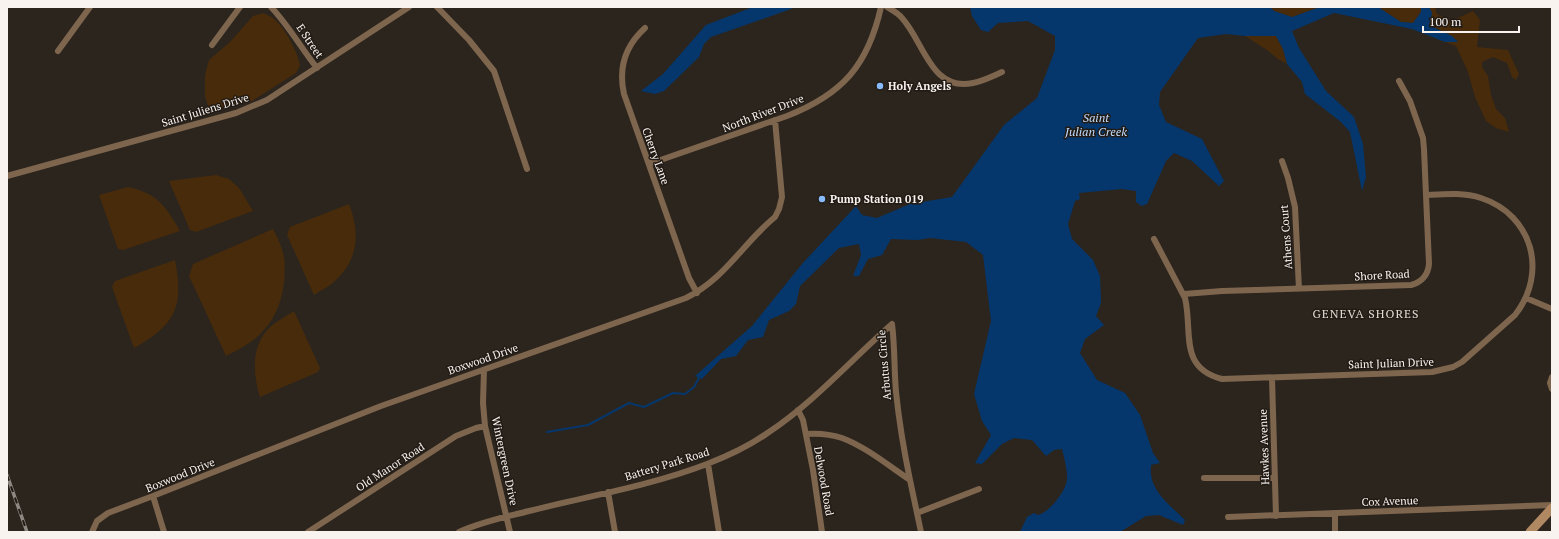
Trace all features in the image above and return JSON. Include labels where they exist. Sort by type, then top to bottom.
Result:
[{"type":"main road","points":[[1530,532],[1552,508]]},
{"type":"street","points":[[58,51],[90,7]]},
{"type":"street","points":[[212,45],[240,7]]},
{"type":"street","name":"E Street","points":[[271,7],[286,23],[306,55],[317,68]]},
{"type":"street","name":"Saint Juliens Drive","points":[[7,176],[236,113],[267,100],[409,7]]},
{"type":"street","points":[[437,7],[469,40],[494,71],[527,169]]},
{"type":"street","name":"North River Drive","points":[[649,164],[775,120],[815,104],[847,79],[858,65],[866,53],[876,30],[881,7]]},
{"type":"street","points":[[887,7],[902,18],[935,70],[947,80],[955,83],[974,83],[1002,72]]},
{"type":"street","name":"Cherry Lane","points":[[645,28],[637,35],[628,48],[623,61],[621,76],[624,94],[689,278],[697,293]]},
{"type":"street","name":"Shore Road","points":[[1184,294],[1222,291],[1411,284],[1421,281],[1427,273],[1429,264],[1423,138],[1410,101],[1399,81]]},
{"type":"street","name":"Boxwood Drive","points":[[92,532],[97,520],[104,515],[381,406],[697,293],[708,286],[722,273],[775,216],[779,209],[782,197],[775,120]]},
{"type":"street","name":"Athens Court","points":[[1282,162],[1295,207],[1299,289]]},
{"type":"street","name":"Saint Julian Drive","points":[[1154,239],[1184,294],[1188,308],[1190,349],[1193,359],[1202,371],[1214,377],[1222,379],[1272,378],[1442,371],[1462,362],[1514,315],[1526,298],[1531,285],[1533,271],[1532,255],[1525,233],[1516,220],[1498,205],[1479,197],[1458,194],[1426,195]]},
{"type":"street","points":[[1526,298],[1552,309]]},
{"type":"street","name":"Arbutus Circle","points":[[798,410],[892,324],[896,390],[910,480]]},
{"type":"street","name":"Wintergreen Drive","points":[[484,370],[483,403],[486,426],[510,532]]},
{"type":"street","points":[[1552,377],[1550,383],[1552,389]]},
{"type":"street","name":"Hawkes Avenue","points":[[1272,378],[1276,516]]},
{"type":"street","points":[[798,410],[803,420],[806,434],[824,434],[842,438],[872,455],[910,480],[921,532]]},
{"type":"street","name":"Battery Park Road","points":[[459,532],[507,517],[646,483],[708,464],[729,455],[768,433],[798,410]]},
{"type":"street","name":"Old Manor Road","points":[[308,532],[456,436],[466,431],[486,426]]},
{"type":"street","name":"Delwood Road","points":[[806,434],[822,532]]},
{"type":"street","points":[[708,464],[719,532]]},
{"type":"street","points":[[1204,478],[1275,478]]},
{"type":"street","points":[[917,513],[979,489]]},
{"type":"street","points":[[608,492],[615,532]]},
{"type":"street","points":[[153,496],[164,532]]},
{"type":"street","name":"Cox Avenue","points":[[1228,517],[1552,505]]},
{"type":"street","points":[[1335,513],[1335,532]]},
{"type":"shaded area","points":[[1270,7],[1320,7],[1292,17],[1274,11]]},
{"type":"shaded area","points":[[1378,7],[1421,7],[1421,12],[1413,23],[1401,22]]},
{"type":"shaded area","points":[[1429,7],[1435,7],[1437,14],[1451,21],[1473,11],[1480,20],[1477,47],[1508,50],[1519,74],[1516,80],[1512,77],[1507,63],[1493,57],[1482,62],[1482,67],[1488,76],[1491,95],[1496,109],[1505,118],[1509,132],[1496,128],[1486,121],[1475,97],[1468,72],[1456,46],[1445,42],[1458,41],[1429,25],[1432,13]]},
{"type":"shaded area","points":[[263,13],[273,18],[287,34],[294,47],[300,66],[296,73],[252,101],[210,111],[205,97],[205,75],[209,60],[230,42],[253,16]]},
{"type":"shaded area","points":[[1245,36],[1276,36],[1283,49],[1287,64],[1278,59]]},
{"type":"shaded area","points":[[216,175],[229,179],[239,188],[253,211],[196,232],[190,230],[169,181]]},
{"type":"shaded area","points":[[128,187],[146,193],[160,202],[170,214],[180,231],[123,250],[118,249],[99,195]]},
{"type":"shaded area","points":[[349,204],[353,214],[356,235],[353,254],[343,273],[330,285],[314,295],[287,235],[290,227]]},
{"type":"shaded area","points":[[273,229],[282,250],[285,267],[283,287],[278,307],[269,325],[258,336],[246,346],[226,356],[189,276],[193,264]]},
{"type":"shaded area","points":[[175,260],[178,276],[178,290],[174,313],[159,331],[148,340],[134,348],[112,287],[115,281]]},
{"type":"shaded area","points":[[294,311],[320,368],[318,372],[260,397],[256,380],[255,362],[256,353],[262,336],[268,329]]},
{"type":"water","points":[[753,7],[792,7],[791,9],[711,37],[704,44],[699,57],[664,91],[655,94],[641,91],[663,74],[706,25]]},
{"type":"water","name":"Saint Julian Creek","points":[[970,7],[1270,7],[1274,11],[1292,17],[1320,7],[1378,7],[1401,22],[1413,23],[1421,12],[1421,7],[1429,7],[1432,13],[1429,25],[1452,36],[1458,42],[1445,42],[1412,29],[1334,13],[1292,31],[1299,48],[1326,91],[1354,117],[1363,144],[1366,177],[1362,191],[1350,132],[1341,122],[1305,94],[1302,82],[1287,64],[1283,49],[1276,36],[1245,36],[1226,34],[1198,38],[1160,92],[1159,105],[1166,122],[1202,139],[1224,181],[1219,186],[1192,161],[1174,153],[1166,161],[1147,204],[1142,206],[1136,202],[1136,191],[1122,189],[1079,193],[1080,199],[1075,201],[1068,224],[1072,239],[1093,260],[1100,276],[1101,303],[1096,316],[1104,325],[1085,339],[1080,353],[1097,380],[1125,393],[1140,415],[1153,453],[1160,463],[1151,465],[1153,482],[1156,489],[1166,502],[1185,520],[1183,525],[1159,515],[1146,516],[1120,532],[1020,532],[1027,517],[1034,513],[1038,515],[1043,513],[1053,505],[1061,494],[1067,482],[1066,466],[1062,449],[1054,450],[1046,456],[1032,440],[1014,438],[1002,444],[982,464],[975,463],[991,435],[982,421],[974,394],[991,321],[983,255],[966,242],[930,238],[918,240],[891,239],[882,255],[868,259],[859,276],[853,276],[861,255],[859,244],[839,248],[800,286],[796,304],[789,311],[769,320],[763,337],[748,340],[736,356],[721,359],[702,379],[695,376],[752,326],[802,264],[856,206],[862,215],[877,218],[910,204],[952,197],[1004,125],[1037,98],[1055,50],[1055,36],[1028,21],[998,23],[988,32],[981,30],[972,16]]},
{"type":"waterway","points":[[547,432],[588,425],[629,403],[644,407],[673,393],[685,394],[694,387],[700,376]]},
{"type":"railway","points":[[7,475],[27,532]]},
{"type":"place","name":"Holy Angels","points":[[880,86]]},
{"type":"place","name":"Pump Station 019","points":[[822,199]]},
{"type":"district","name":"GENEVA SHORES","points":[[1366,314]]}]
